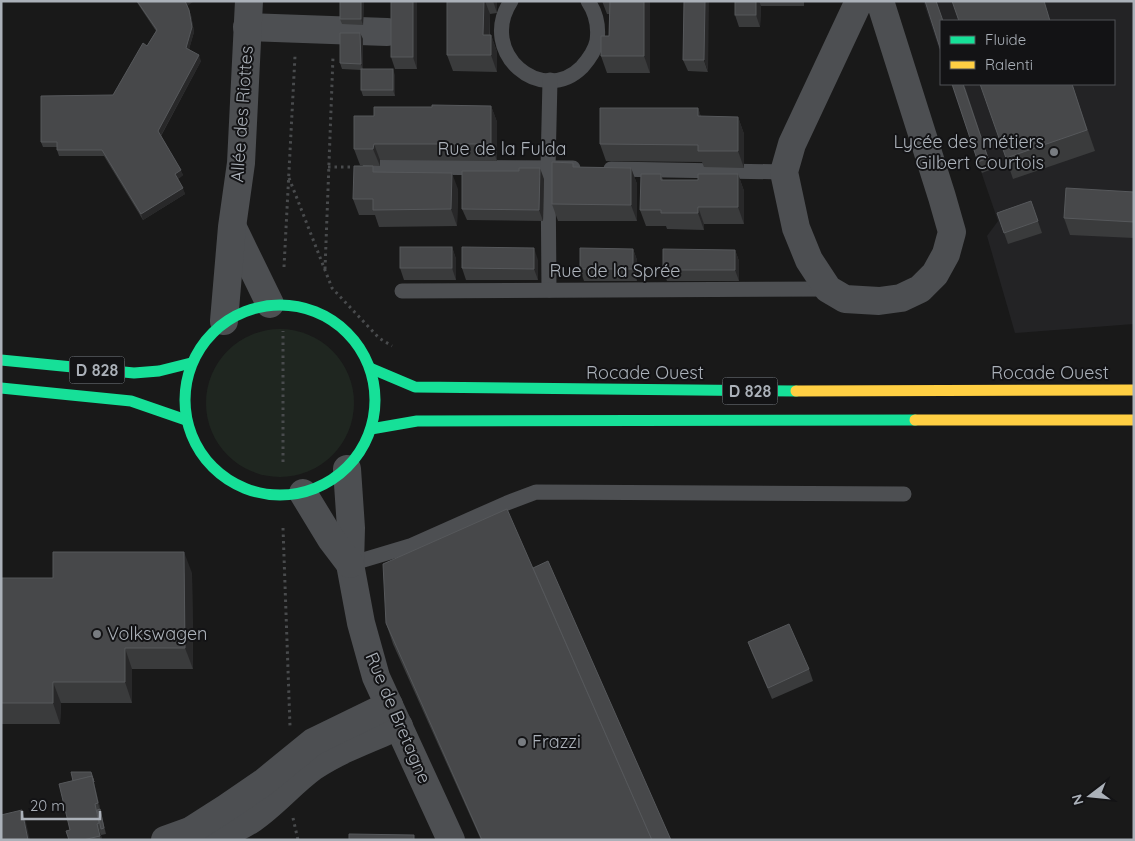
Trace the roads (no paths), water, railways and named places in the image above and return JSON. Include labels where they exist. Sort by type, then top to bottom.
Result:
[{"type":"main road","points":[[270,304],[296,305],[320,312],[341,326],[359,345],[370,368],[375,388],[375,409],[371,429],[362,450],[347,469],[326,484],[303,493],[272,495],[243,488],[223,476],[217,472],[197,448],[186,420],[184,391],[191,363],[205,339],[224,321],[246,309],[270,304]]},
{"type":"main road","name":"D 828","points":[[1,360],[134,374],[159,371],[191,363]]},
{"type":"main road","name":"Rocade Ouest","points":[[370,368],[415,388],[854,392],[1134,390]]},
{"type":"main road","name":"D 828","points":[[1,388],[131,401],[186,420]]},
{"type":"main road","name":"D 828","points":[[371,429],[417,421],[1134,420]]},
{"type":"street","points":[[859,1],[792,144],[784,172],[796,228],[809,260],[828,289],[845,299],[879,301],[901,298],[920,289],[935,274],[946,254],[952,232],[880,1]]},
{"type":"street","points":[[248,14],[334,30],[387,32]]},
{"type":"street","name":"Allée des Riottes","points":[[224,321],[232,227],[240,163],[248,14]]},
{"type":"street","points":[[232,227],[270,304]]},
{"type":"street","name":"Rue de Bretagne","points":[[347,469],[351,528],[350,564],[361,623],[376,677],[451,840]]},
{"type":"street","name":"Rue de Bretagne","points":[[303,493],[330,539],[350,564]]},
{"type":"street","points":[[165,840],[190,831],[256,787],[313,742],[394,716]]},
{"type":"street","points":[[190,831],[211,835],[234,828],[266,810],[313,767],[349,748],[394,716]]},
{"type":"lane","points":[[511,1],[505,11],[501,24],[501,38],[505,51],[512,63],[523,72],[536,78],[550,80],[565,78],[578,71],[589,60],[596,47],[598,32],[596,16],[588,1]]},
{"type":"lane","points":[[549,290],[548,168],[550,80]]},
{"type":"lane","name":"Rue de la Fulda","points":[[370,168],[591,168],[784,172]]},
{"type":"lane","name":"Rue de la Sprée","points":[[402,291],[828,289]]},
{"type":"lane","points":[[350,564],[410,546],[536,492],[904,494]]},
{"type":"place","name":"Lycée des métiers Gilbert Courtois","points":[[1054,152]]},
{"type":"place","name":"Volkswagen","points":[[97,634]]},
{"type":"place","name":"Frazzi","points":[[522,742]]}]
